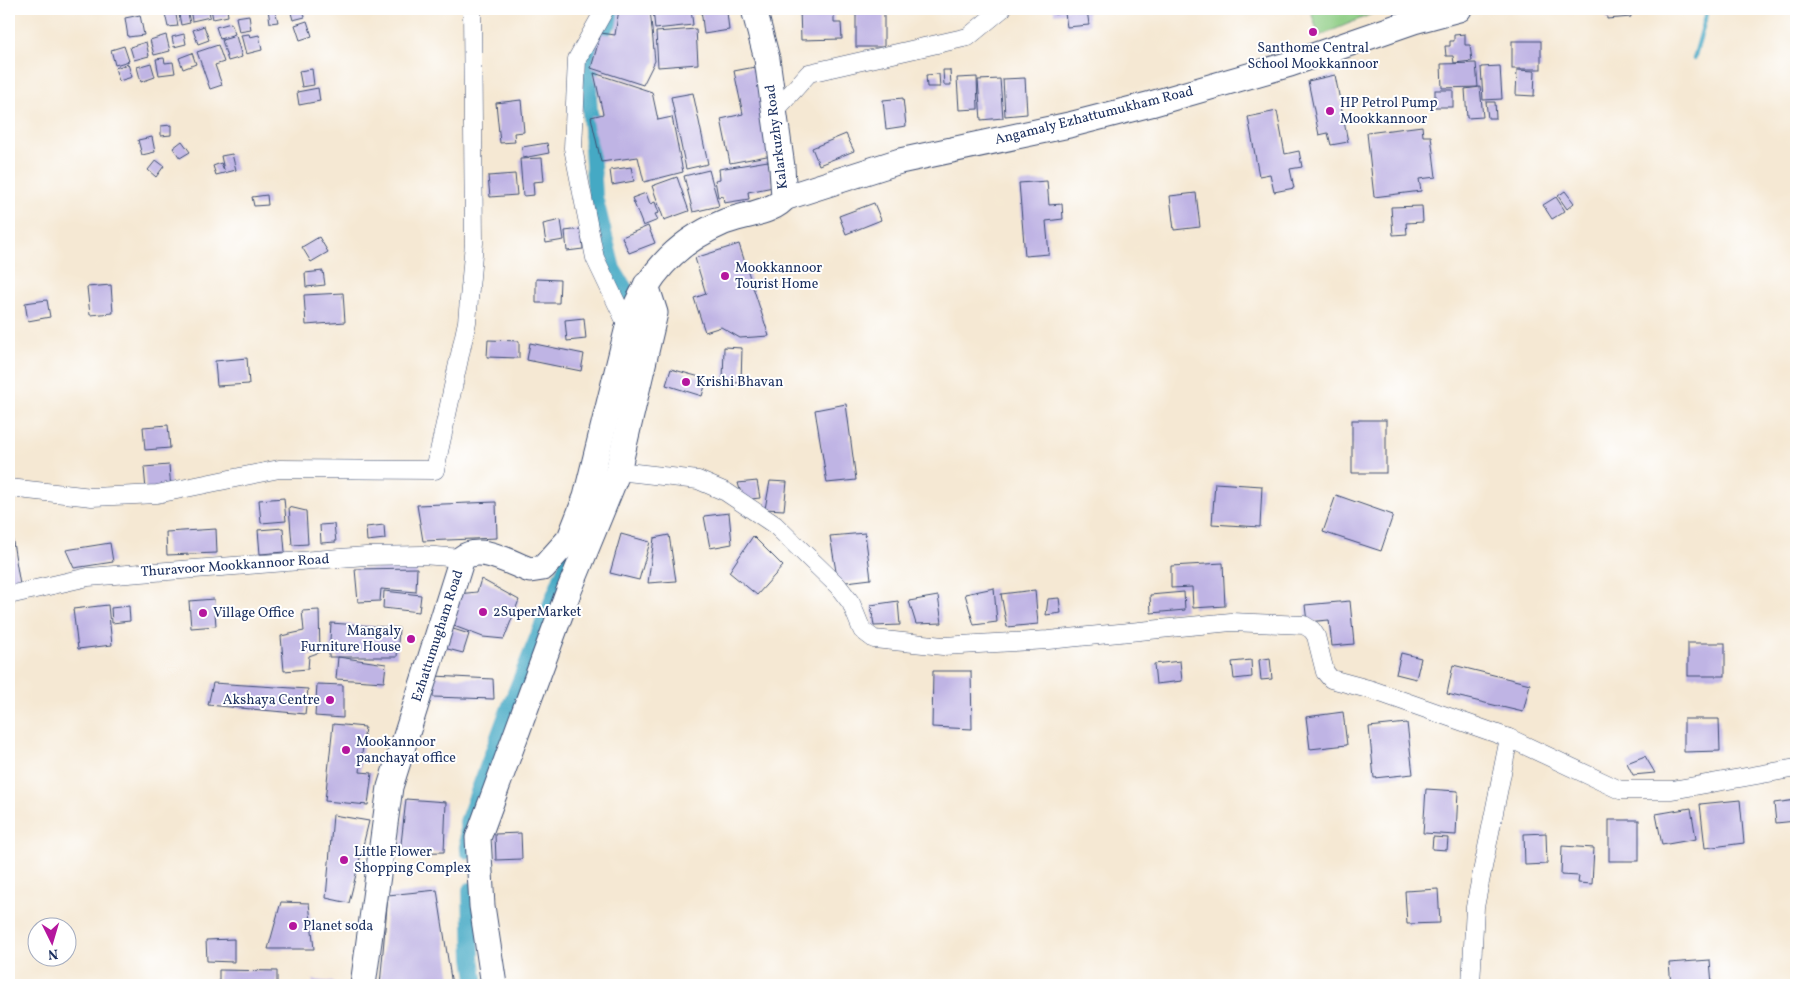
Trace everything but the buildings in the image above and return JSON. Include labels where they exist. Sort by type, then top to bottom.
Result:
[{"type":"street","points":[[9,488],[102,496],[157,494],[279,469],[434,470],[467,322],[474,243],[472,9]]},
{"type":"street","points":[[494,985],[482,906],[478,838],[568,592],[618,471],[655,314],[636,306],[595,258],[573,148],[577,59],[605,9]]},
{"type":"street","name":"Kalarkuzhy Road","points":[[636,306],[667,258],[686,243],[721,223],[778,205],[784,198],[775,110],[767,59],[754,9]]},
{"type":"street","points":[[775,110],[809,73],[968,37],[1002,9]]},
{"type":"street","name":"Angamaly Ezhattumukham Road","points":[[784,198],[900,161],[1069,125],[1151,104],[1290,64],[1414,21],[1459,9]]},
{"type":"street","name":"Ezhattumugham Road","points":[[363,985],[390,787],[462,558],[470,552],[481,552],[530,570],[537,570],[543,568],[570,538],[586,497],[636,306]]},
{"type":"street","points":[[618,471],[698,480],[726,492],[776,525],[838,586],[851,603],[862,630],[874,639],[943,646],[1048,640],[1231,622],[1304,625],[1312,630],[1316,636],[1325,672],[1331,679],[1372,690],[1509,738],[1554,757],[1605,784],[1630,792],[1672,790],[1796,768]]},
{"type":"street","name":"Thuravoor Mookkannoor Road","points":[[9,595],[88,578],[107,576],[366,556],[462,558]]},
{"type":"street","points":[[1471,985],[1475,907],[1509,738]]},
{"type":"green space","points":[[1310,9],[1384,9],[1319,36]]},
{"type":"waterway","points":[[620,9],[593,43],[589,96],[595,197],[613,269],[635,305]]},
{"type":"waterway","points":[[1694,59],[1708,9]]},
{"type":"waterway","points":[[468,851],[467,822],[505,718],[577,538]]},
{"type":"waterway","points":[[470,890],[472,957],[476,985]]},
{"type":"place","name":"Santhome Central School Mookkannoor","points":[[1313,32]]},
{"type":"place","name":"HP Petrol Pump Mookkannoor","points":[[1330,111]]},
{"type":"place","name":"Mookkannoor Tourist Home","points":[[725,276]]},
{"type":"place","name":"Krishi Bhavan","points":[[686,382]]},
{"type":"place","name":"2SuperMarket","points":[[483,612]]},
{"type":"place","name":"Village Office","points":[[203,613]]},
{"type":"place","name":"Mangaly Furniture House","points":[[411,639]]},
{"type":"place","name":"Akshaya Centre","points":[[330,700]]},
{"type":"place","name":"Mookannoor panchayat office","points":[[346,750]]},
{"type":"place","name":"Little Flower Shopping Complex","points":[[344,860]]},
{"type":"place","name":"Planet soda","points":[[293,926]]}]
